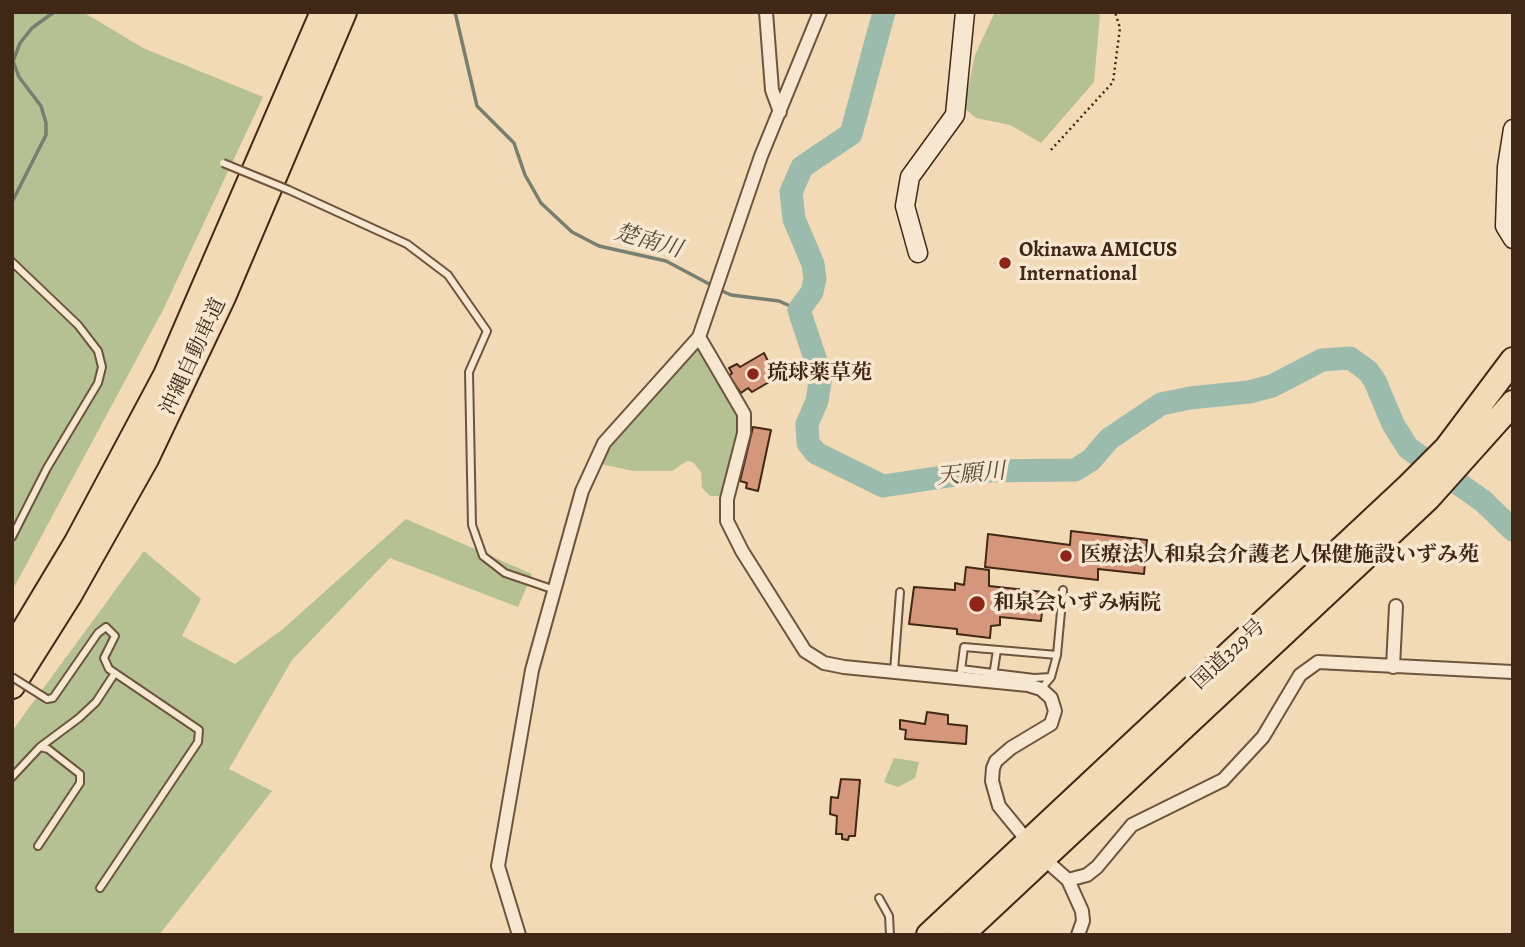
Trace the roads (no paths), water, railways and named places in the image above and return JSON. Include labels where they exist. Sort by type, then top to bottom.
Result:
[{"type":"highway","name":"沖縄自動車道","points":[[12,650],[77,542],[166,375],[324,12]]},
{"type":"highway","name":"沖縄自動車道","points":[[12,686],[77,582],[145,459],[223,297],[344,12]]},
{"type":"highway","name":"国道329号","points":[[1455,454],[1513,360]]},
{"type":"highway","name":"国道329号","points":[[929,935],[1036,850],[1419,492],[1455,454],[1513,403]]},
{"type":"highway","name":"国道329号","points":[[961,935],[1036,850]]},
{"type":"street","points":[[765,12],[772,90],[780,112]]},
{"type":"street","points":[[519,935],[498,866],[533,670],[552,589],[582,491],[604,443],[699,337],[761,156],[820,12]]},
{"type":"street","points":[[918,253],[905,206],[910,177],[955,115],[965,12]]},
{"type":"street","points":[[1513,129],[1507,167],[1505,226],[1513,239]]},
{"type":"street","points":[[699,337],[744,414],[744,433],[727,499],[727,521],[742,551],[805,651],[824,663],[894,671],[961,673],[992,678],[1041,689],[1051,698],[1055,710],[1051,724],[1011,748],[996,761],[992,781],[999,806],[1036,850],[1069,880],[1082,911],[1083,921],[1078,935]]},
{"type":"street","points":[[1393,667],[1396,606]]},
{"type":"street","points":[[1069,880],[1087,875],[1097,867],[1132,825],[1223,780],[1256,746],[1300,675],[1318,662],[1513,672]]},
{"type":"lane","points":[[223,163],[407,244],[448,275],[487,331],[469,372],[472,525],[483,556],[505,573],[552,589]]},
{"type":"lane","points":[[12,262],[78,326],[99,351],[102,367],[99,383],[47,468],[12,537]]},
{"type":"lane","points":[[1041,689],[1051,677],[1057,655],[1063,590]]},
{"type":"lane","points":[[894,671],[900,592]]},
{"type":"lane","points":[[12,677],[47,699],[53,698],[102,628],[106,627],[115,636],[104,658],[105,664],[200,730],[200,736],[100,888]]},
{"type":"lane","points":[[961,673],[964,647],[1057,655]]},
{"type":"lane","points":[[997,650],[992,678],[1051,677]]},
{"type":"lane","points":[[12,777],[40,747],[96,702],[115,673]]},
{"type":"lane","points":[[38,846],[81,779],[72,766],[40,747]]},
{"type":"lane","points":[[879,898],[889,916],[890,935]]},
{"type":"waterway","points":[[12,202],[46,135],[41,106],[19,77],[13,61],[20,43],[32,28],[54,12]]},
{"type":"waterway","name":"楚南川","points":[[455,12],[477,106],[514,143],[525,175],[541,203],[572,232],[599,246],[666,261],[713,286]]},
{"type":"waterway","name":"天願川","points":[[884,12],[851,134],[802,167],[791,192],[794,219],[813,264],[815,279],[812,292],[799,310],[821,376],[817,401],[807,424],[808,443],[816,453],[883,486],[982,471],[1075,470],[1091,460],[1109,439],[1161,404],[1249,392],[1272,386],[1322,360],[1350,358],[1368,371],[1375,381],[1393,424],[1408,448],[1483,501],[1513,530]]},
{"type":"waterway","name":"楚南川","points":[[720,290],[731,295],[779,301],[799,310]]},
{"type":"place","name":"Okinawa AMICUS International","points":[[1005,263]]},
{"type":"place","name":"琉球薬草苑","points":[[753,374]]},
{"type":"place","name":"医療法人和泉会介護老人保健施設いずみ苑","points":[[1066,556]]},
{"type":"place","name":"和泉会いずみ病院","points":[[977,604]]}]
